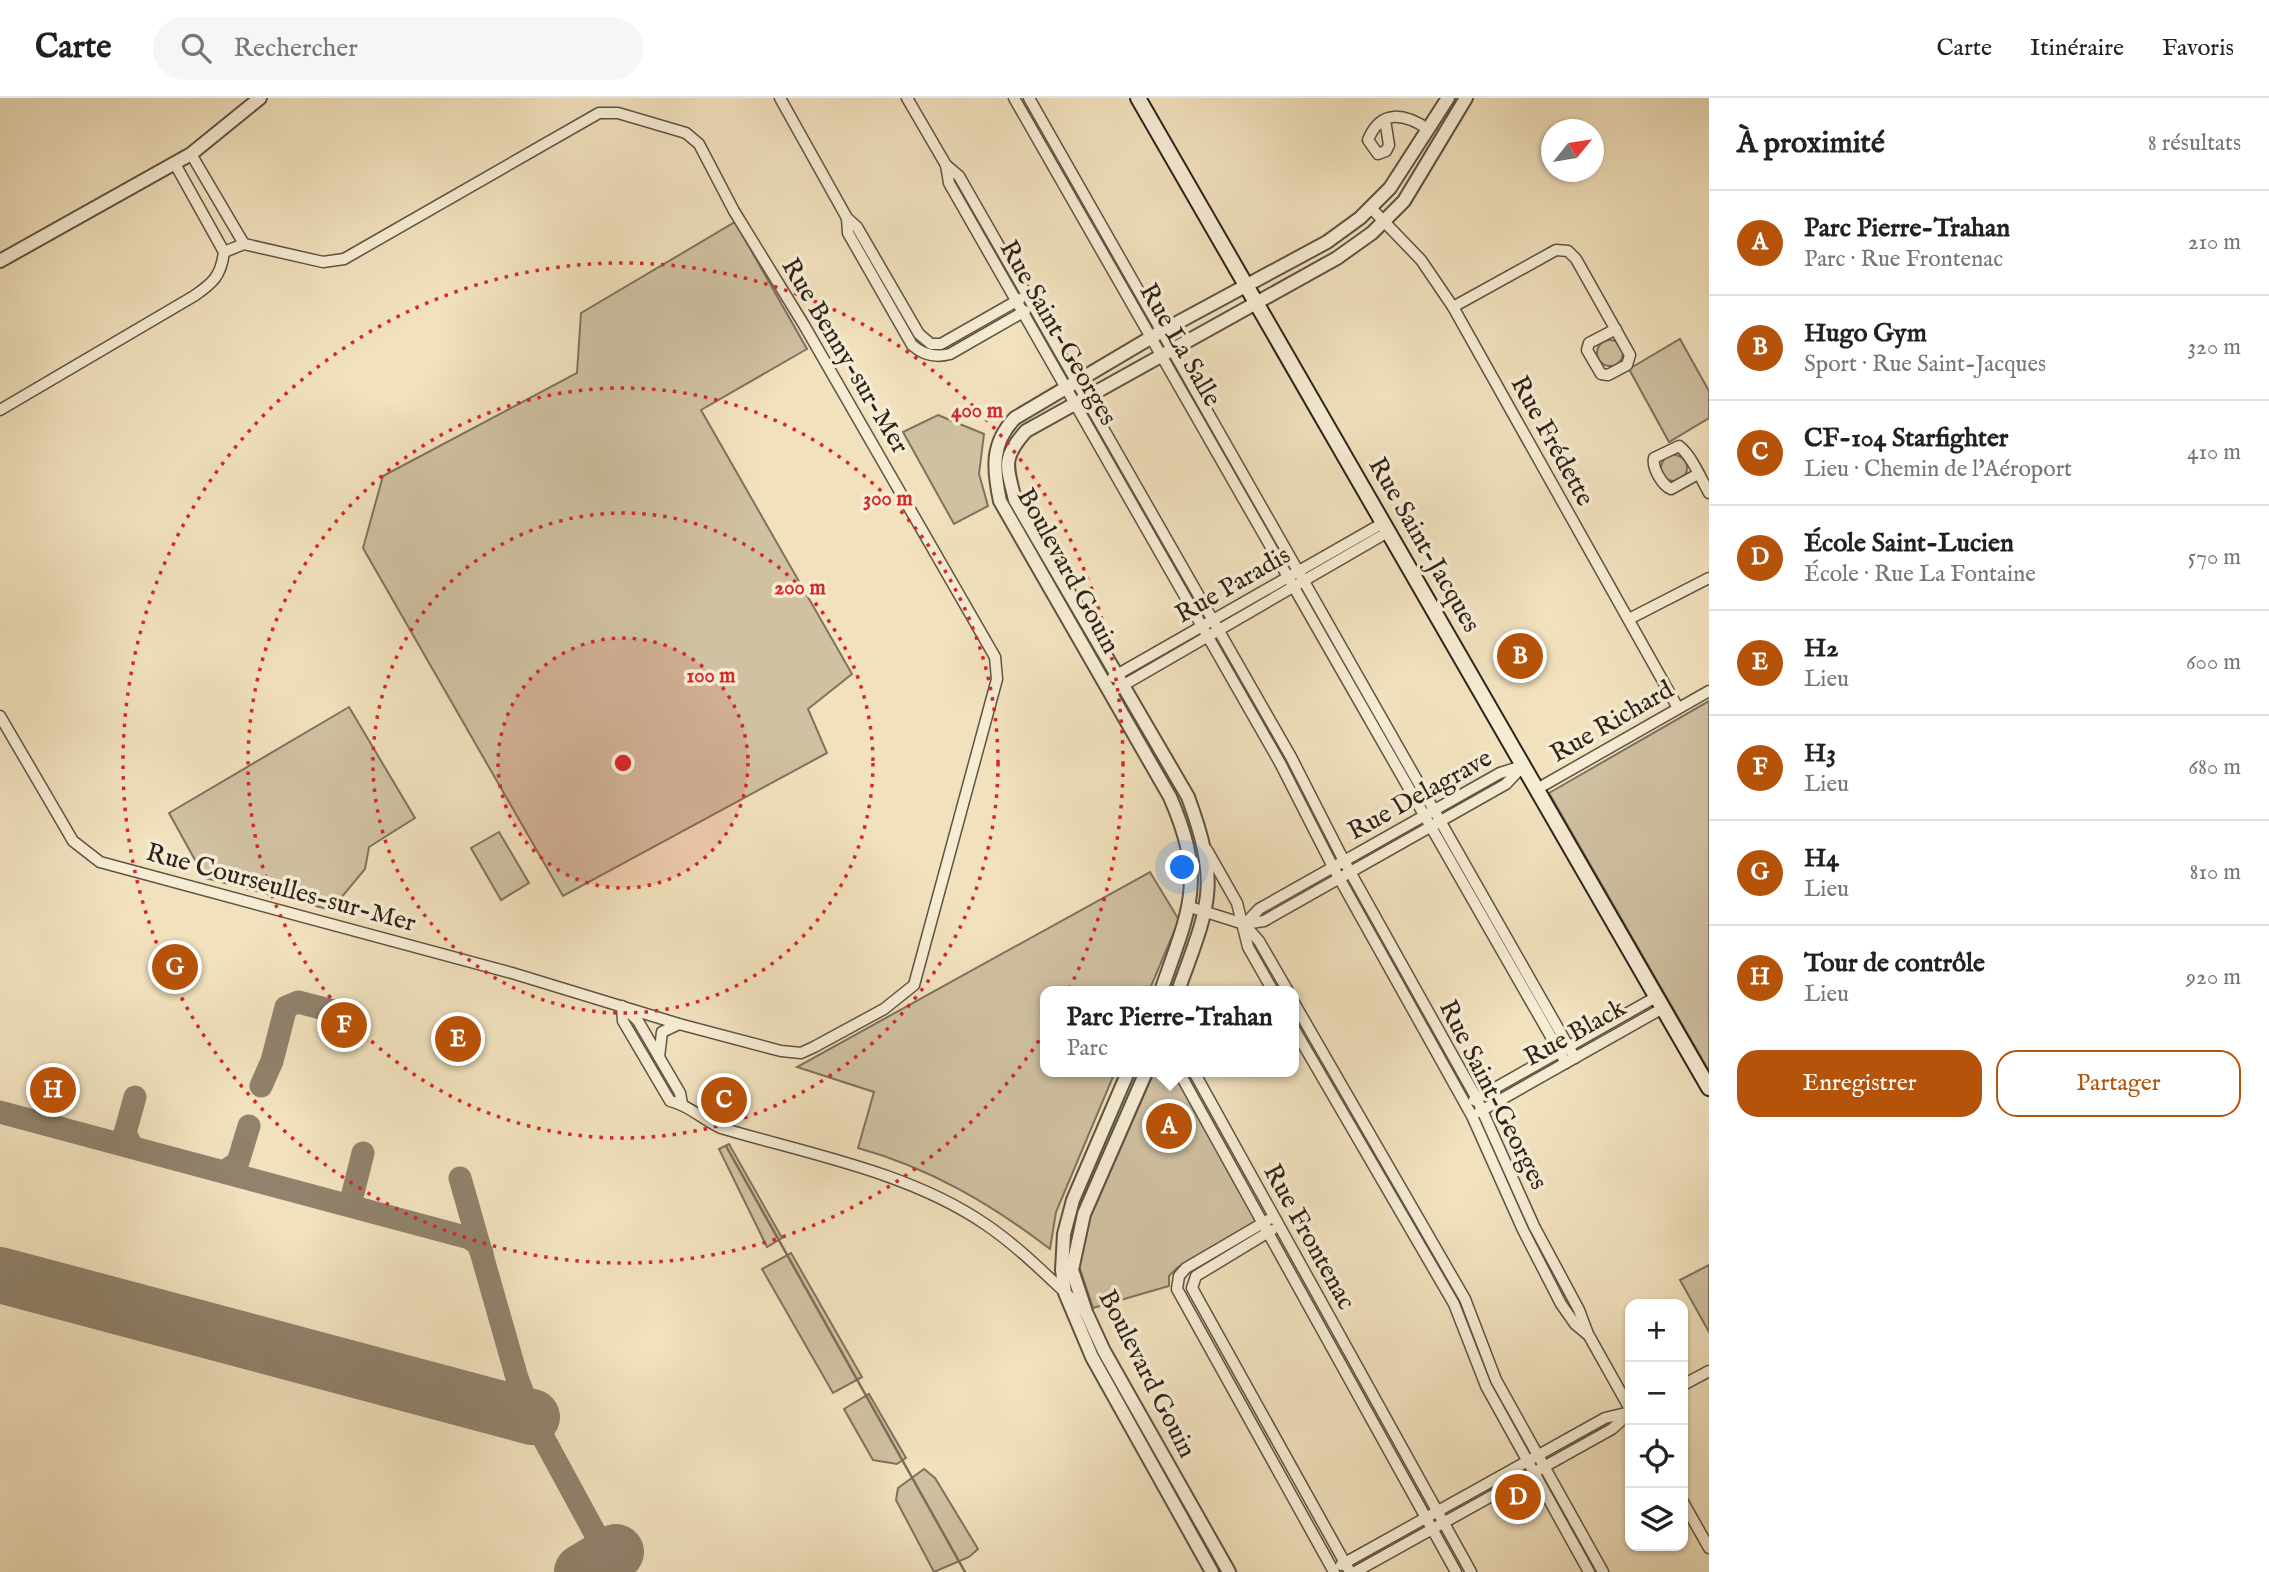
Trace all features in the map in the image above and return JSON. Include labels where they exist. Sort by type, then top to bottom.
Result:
[{"type":"main road","name":"Rue Saint-Jacques","points":[[1138,98],[1709,1088]]},
{"type":"street","points":[[0,261],[191,154],[260,98]]},
{"type":"street","points":[[780,98],[846,218],[848,233],[912,345],[920,353],[962,334],[1027,296]]},
{"type":"street","name":"Rue Saint-Georges","points":[[907,98],[946,165],[959,176],[1027,296],[1140,519],[1290,757],[1466,1105],[1477,1113],[1625,1403]]},
{"type":"street","name":"Rue La Salle","points":[[1014,98],[1424,816],[1436,823],[1507,936],[1542,997],[1571,1060]]},
{"type":"street","name":"Rue La Salle","points":[[1029,98],[1435,810],[1436,823],[1496,942],[1532,1004],[1565,1049]]},
{"type":"street","name":"Boulevard Gouin","points":[[1163,986],[1189,907],[1193,884],[1189,851],[1170,797],[1000,501],[995,476],[995,455],[1003,430],[1015,418],[1162,331],[1327,242],[1390,188],[1448,98]]},
{"type":"street","name":"Boulevard Gouin","points":[[1180,986],[1206,913],[1210,881],[1206,850],[1184,789],[1015,500],[1009,473],[1010,449],[1027,431],[1172,347],[1337,258],[1404,201],[1466,98]]},
{"type":"street","name":"Rue Benny-sur-Mer","points":[[244,244],[323,262],[344,259],[599,113],[618,113],[686,133],[699,144],[734,211],[990,646],[997,678],[923,957],[908,992],[801,1053],[781,1051],[622,1006]]},
{"type":"street","points":[[1385,120],[1404,115],[1428,129]]},
{"type":"street","points":[[1032,130],[1044,124]]},
{"type":"street","points":[[191,154],[244,244],[224,252]]},
{"type":"street","points":[[0,410],[215,282],[222,271],[224,252],[175,164]]},
{"type":"street","name":"Rue Saint-Georges","points":[[946,165],[949,183],[1021,313],[1070,385]]},
{"type":"street","name":"Rue Frédette","points":[[1370,207],[1421,260],[1453,307],[1678,708]]},
{"type":"street","points":[[1098,245],[1110,239]]},
{"type":"street","points":[[1453,307],[1556,250],[1568,250],[1616,329],[1630,360],[1608,375],[1601,374],[1587,350],[1589,343],[1616,329]]},
{"type":"street","points":[[931,349],[950,354],[1033,307]]},
{"type":"street","name":"Rue Saint-Georges","points":[[1079,401],[1150,513],[1207,624]]},
{"type":"street","points":[[1698,474],[1671,489],[1665,487],[1653,464],[1654,457],[1679,446],[1698,474],[1709,493]]},
{"type":"street","points":[[1225,466],[1237,460]]},
{"type":"street","points":[[995,476],[1009,473]]},
{"type":"street","points":[[1140,519],[1150,513]]},
{"type":"street","points":[[1015,528],[1027,521]]},
{"type":"street","name":"Rue Paradis","points":[[1107,688],[1207,624],[1288,578],[1302,576],[1386,528]]},
{"type":"street","name":"Rue Paradis","points":[[1120,680],[1213,634],[1294,587],[1302,576]]},
{"type":"street","points":[[1629,619],[1709,578]]},
{"type":"street","name":"Rue Saint-Georges","points":[[1213,634],[1339,878],[1477,1099],[1477,1113],[1523,1230],[1561,1304],[1575,1324],[1588,1334]]},
{"type":"street","name":"Rue Richard","points":[[1536,789],[1709,691]]},
{"type":"street","points":[[1361,703],[1371,696]]},
{"type":"street","name":"Rue Courseulles-sur-Mer","points":[[0,716],[73,841],[100,862],[512,973],[622,1006]]},
{"type":"street","points":[[1280,763],[1290,757]]},
{"type":"street","name":"Rue Delagrave","points":[[1244,925],[1259,909],[1500,773],[1523,766]]},
{"type":"street","name":"Rue Delagrave","points":[[1244,925],[1264,921],[1436,823],[1506,783],[1523,766]]},
{"type":"street","points":[[1170,797],[1184,789]]},
{"type":"street","points":[[1206,850],[1237,903],[1248,947],[1270,986]]},
{"type":"street","points":[[1189,907],[1244,925],[1259,941],[1284,986]]},
{"type":"street","points":[[1496,942],[1507,936]]},
{"type":"street","points":[[1532,1004],[1542,997]]},
{"type":"street","name":"Rue Black","points":[[1466,1105],[1565,1049],[1660,1003]]},
{"type":"street","name":"Rue Black","points":[[1477,1113],[1571,1060],[1660,1003]]},
{"type":"street","points":[[622,1006],[638,1020],[680,1093],[682,1104]]},
{"type":"street","points":[[622,1006],[622,1021],[670,1101],[682,1104],[702,1120],[721,1128],[876,1174],[950,1203],[986,1224],[1021,1252],[1086,1312]]},
{"type":"street","points":[[1299,1012],[1465,1299],[1491,1383],[1538,1455],[1586,1542],[1597,1571]]},
{"type":"street","points":[[653,1072],[662,1062],[662,1032],[679,1024]]},
{"type":"street","points":[[1299,1038],[1454,1304],[1528,1461],[1576,1548],[1597,1571]]},
{"type":"street","points":[[1305,1048],[1316,1042]]},
{"type":"street","name":"Boulevard Gouin","points":[[1126,1077],[1073,1200],[1064,1234],[1062,1270],[1065,1293],[1098,1354],[1137,1438],[1212,1572]]},
{"type":"street","name":"Boulevard Gouin","points":[[1144,1077],[1084,1214],[1072,1270],[1098,1354],[1150,1432],[1229,1572]]},
{"type":"street","name":"Rue Frontenac","points":[[1182,1077],[1456,1572]]},
{"type":"street","name":"Rue Frontenac","points":[[1197,1077],[1471,1572]]},
{"type":"street","points":[[1208,1124],[1219,1118]]},
{"type":"street","points":[[1374,1168],[1385,1162]]},
{"type":"street","points":[[1277,1221],[1186,1268],[1178,1280],[1177,1289],[1332,1571],[1350,1569],[1432,1529],[1612,1429],[1625,1417]]},
{"type":"street","name":"Rue Saint-Georges","points":[[1523,1230],[1534,1226]]},
{"type":"street","points":[[1265,1228],[1195,1276],[1192,1284],[1194,1294],[1350,1569]]},
{"type":"street","points":[[1178,1280],[1192,1284]]},
{"type":"street","points":[[1454,1304],[1465,1299]]},
{"type":"street","points":[[1688,1382],[1709,1371]]},
{"type":"street","points":[[1351,1382],[1362,1376]]},
{"type":"street","points":[[1350,1569],[1437,1511],[1605,1418],[1625,1413]]},
{"type":"street","points":[[1255,1430],[1267,1424]]},
{"type":"street","points":[[1137,1438],[1150,1432]]},
{"type":"street","points":[[1155,1471],[1167,1464]]},
{"type":"street","points":[[1295,1501],[1306,1495]]},
{"type":"street","points":[[1688,1511],[1709,1548]]},
{"type":"street","points":[[1576,1548],[1586,1542]]},
{"type":"shaded area","points":[[735,222],[807,349],[701,410],[852,674],[808,709],[827,753],[563,896],[363,548],[383,476],[577,373],[581,313]]},
{"type":"shaded area","points":[[1680,339],[1709,391],[1709,418],[1669,442],[1629,369]]},
{"type":"shaded area","points":[[1610,340],[1619,344],[1623,353],[1619,362],[1610,366],[1601,362],[1597,353],[1601,344]]},
{"type":"shaded area","points":[[938,415],[984,434],[979,474],[988,506],[954,524],[903,432]]},
{"type":"shaded area","points":[[1674,455],[1683,459],[1687,468],[1683,477],[1674,481],[1665,477],[1661,468],[1665,459]]},
{"type":"shaded area","points":[[1709,701],[1709,1071],[1549,793]]},
{"type":"shaded area","points":[[349,707],[415,818],[369,847],[365,869],[331,910],[205,878],[169,813]]},
{"type":"shaded area","points":[[499,832],[529,883],[501,900],[471,848]]},
{"type":"shaded area","points":[[1150,872],[1179,920],[1151,986],[1040,986],[1040,1077],[1113,1077],[1056,1212],[1050,1249],[959,1189],[910,1166],[858,1148],[874,1092],[797,1067]]},
{"type":"shaded area","points":[[1152,1077],[1183,1077],[1258,1220],[1178,1267],[1169,1276],[1169,1286],[1093,1308],[1079,1266],[1090,1218]]},
{"type":"shaded area","points":[[729,1144],[782,1238],[767,1247],[719,1149]]},
{"type":"shaded area","points":[[791,1253],[862,1377],[833,1393],[762,1269]]},
{"type":"shaded area","points":[[1709,1265],[1709,1332],[1680,1280]]},
{"type":"shaded area","points":[[869,1394],[906,1458],[897,1464],[873,1460],[844,1409]]},
{"type":"shaded area","points":[[924,1469],[935,1478],[978,1549],[969,1557],[934,1572],[896,1500],[898,1488]]},
{"type":"waterway","points":[[726,1146],[965,1572]]},
{"type":"taxiway","points":[[261,1086],[272,1061],[286,1007],[298,1002],[333,1011]]},
{"type":"taxiway","points":[[132,1147],[125,1133],[135,1097]]},
{"type":"taxiway","points":[[0,1112],[469,1238],[477,1243],[482,1253]]},
{"type":"taxiway","points":[[224,1172],[238,1162],[249,1126]]},
{"type":"taxiway","points":[[353,1193],[363,1153]]},
{"type":"taxiway","points":[[460,1178],[517,1378],[532,1417],[608,1557]]},
{"type":"runway","points":[[0,1275],[532,1417]]},
{"type":"runway","points":[[582,1572],[616,1552]]},
{"type":"place","name":"Hugo Gym","points":[[1520,656]]},
{"type":"place","name":"H4","points":[[175,967]]},
{"type":"place","name":"H3","points":[[344,1025]]},
{"type":"place","name":"H2","points":[[458,1039]]},
{"type":"place","name":"Tour de contrôle","points":[[53,1090]]},
{"type":"place","name":"CF-104 Starfighter","points":[[724,1100]]},
{"type":"place","name":"Parc Pierre-Trahan","points":[[1169,1126]]},
{"type":"place","name":"École Saint-Lucien","points":[[1518,1497]]}]
